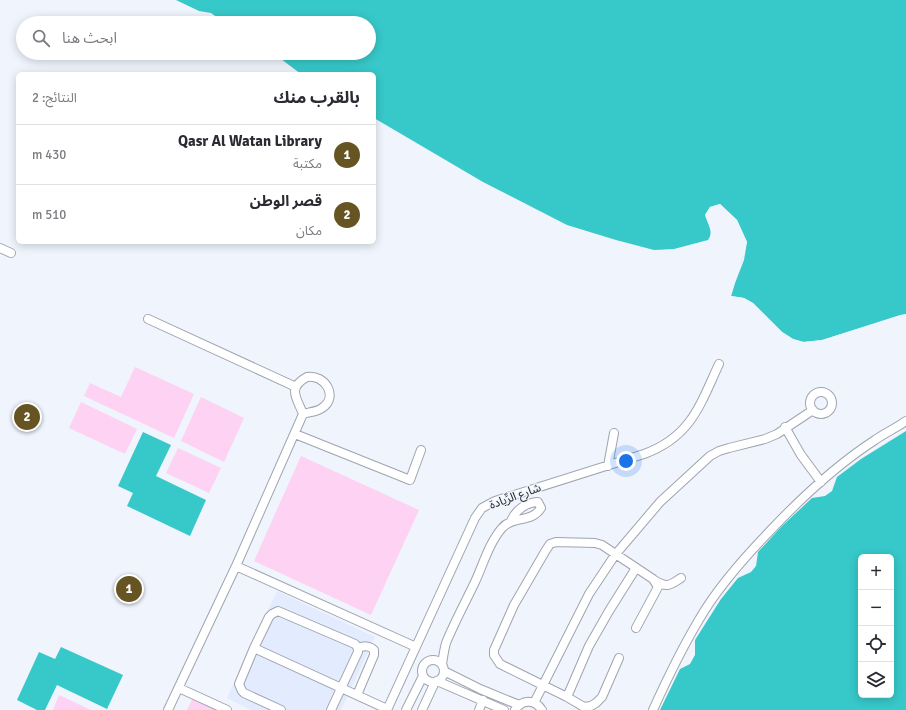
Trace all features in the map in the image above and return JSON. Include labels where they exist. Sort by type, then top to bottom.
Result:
[{"type":"street","points":[[0,248],[11,253]]},
{"type":"street","points":[[148,319],[296,386]]},
{"type":"street","name":"شارع الرِّيادة","points":[[387,710],[475,518],[482,508],[495,501],[652,451],[667,443],[680,432],[696,412],[719,364]]},
{"type":"street","points":[[168,710],[236,566],[303,414],[295,397],[296,386],[302,380],[311,377],[321,379],[328,388],[329,394],[326,404],[317,411],[311,411],[303,414]]},
{"type":"street","points":[[534,703],[589,594],[615,555],[660,502],[710,456],[719,451],[765,439],[777,434],[785,427],[789,427],[813,410]]},
{"type":"street","points":[[653,710],[676,661],[700,618],[725,581],[747,555],[778,523],[844,462],[874,440],[906,422]]},
{"type":"street","points":[[785,427],[801,455],[821,482]]},
{"type":"street","points":[[608,466],[614,433]]},
{"type":"street","points":[[295,434],[410,480],[421,450]]},
{"type":"street","name":"شارع الرِّيادة","points":[[433,660],[446,644],[490,548],[503,526],[511,521]]},
{"type":"street","points":[[619,658],[602,697],[591,706],[584,707],[500,664],[494,655],[494,650],[514,605],[550,544],[556,542],[595,543],[608,548],[615,555],[664,586],[672,584],[681,578]]},
{"type":"street","points":[[236,566],[416,647]]},
{"type":"street","points":[[567,697],[589,646],[602,622],[636,568]]},
{"type":"street","points":[[636,628],[658,588],[653,579]]},
{"type":"street","points":[[281,710],[244,693],[240,688],[240,681],[254,648],[269,617],[272,614],[278,611],[355,644],[358,648]]},
{"type":"street","name":"شارع الرِّيادة","points":[[443,668],[446,644]]},
{"type":"street","points":[[357,695],[374,655],[374,650],[372,647],[366,646],[358,648]]},
{"type":"street","points":[[254,648],[387,710]]},
{"type":"street","points":[[331,710],[358,652],[358,648]]},
{"type":"street","points":[[406,710],[423,676],[422,669],[424,665],[433,660],[439,662],[443,668],[517,708],[526,702],[534,703],[542,710]]},
{"type":"street","points":[[422,710],[436,682],[442,678],[443,668]]},
{"type":"street","points":[[423,676],[428,681],[436,682],[483,700],[504,710]]},
{"type":"street","points":[[179,688],[227,710]]},
{"type":"street","points":[[479,710],[483,700]]},
{"type":"shaded area","points":[[135,367],[194,394],[174,438],[84,396],[90,383],[121,397]]},
{"type":"shaded area","points":[[201,397],[244,418],[224,462],[181,441]]},
{"type":"shaded area","points":[[81,402],[137,429],[125,454],[69,428]]},
{"type":"shaded area","points":[[178,448],[221,468],[209,493],[166,473]]},
{"type":"shaded area","points":[[301,456],[419,510],[371,615],[254,561]]},
{"type":"shaded area","points":[[277,591],[375,637],[341,710],[251,710],[227,698]]},
{"type":"shaded area","points":[[59,695],[91,710],[53,710]]},
{"type":"shaded area","points":[[194,695],[227,710],[187,710]]},
{"type":"water","points":[[176,0],[906,0],[906,314],[822,340],[804,342],[793,339],[782,332],[753,303],[744,298],[731,296],[747,242],[737,220],[720,204],[710,207],[705,215],[710,231],[710,237],[708,240],[674,249],[654,250],[567,225],[483,182],[376,119],[376,72],[298,72],[282,60],[376,60],[376,16],[215,16],[211,13],[199,11]]},
{"type":"water","points":[[906,431],[906,710],[660,710],[680,669],[690,664],[695,655],[695,640],[721,599],[738,578],[751,572],[756,566],[758,552],[782,526],[812,498],[825,496],[832,491],[837,477],[861,459]]},
{"type":"water","points":[[143,432],[171,445],[156,476],[206,500],[190,536],[127,506],[133,493],[118,486]]},
{"type":"water","points":[[61,647],[123,675],[107,709],[57,685],[45,710],[37,710],[17,700],[39,652],[55,659]]},
{"type":"pier","points":[[720,204],[737,220],[747,242],[744,260],[731,296],[744,298],[753,303],[782,332],[793,339],[803,342],[822,340],[900,315],[906,314],[906,316],[823,342],[803,344],[793,341],[781,334],[751,305],[743,300],[729,297],[742,259],[745,242],[736,221],[720,207],[711,209],[707,215],[713,231],[711,231],[705,215],[710,207]]},
{"type":"place","name":"قصر الوطن","points":[[27,417]]},
{"type":"place","name":"Qasr Al Watan Library","points":[[129,589]]}]
